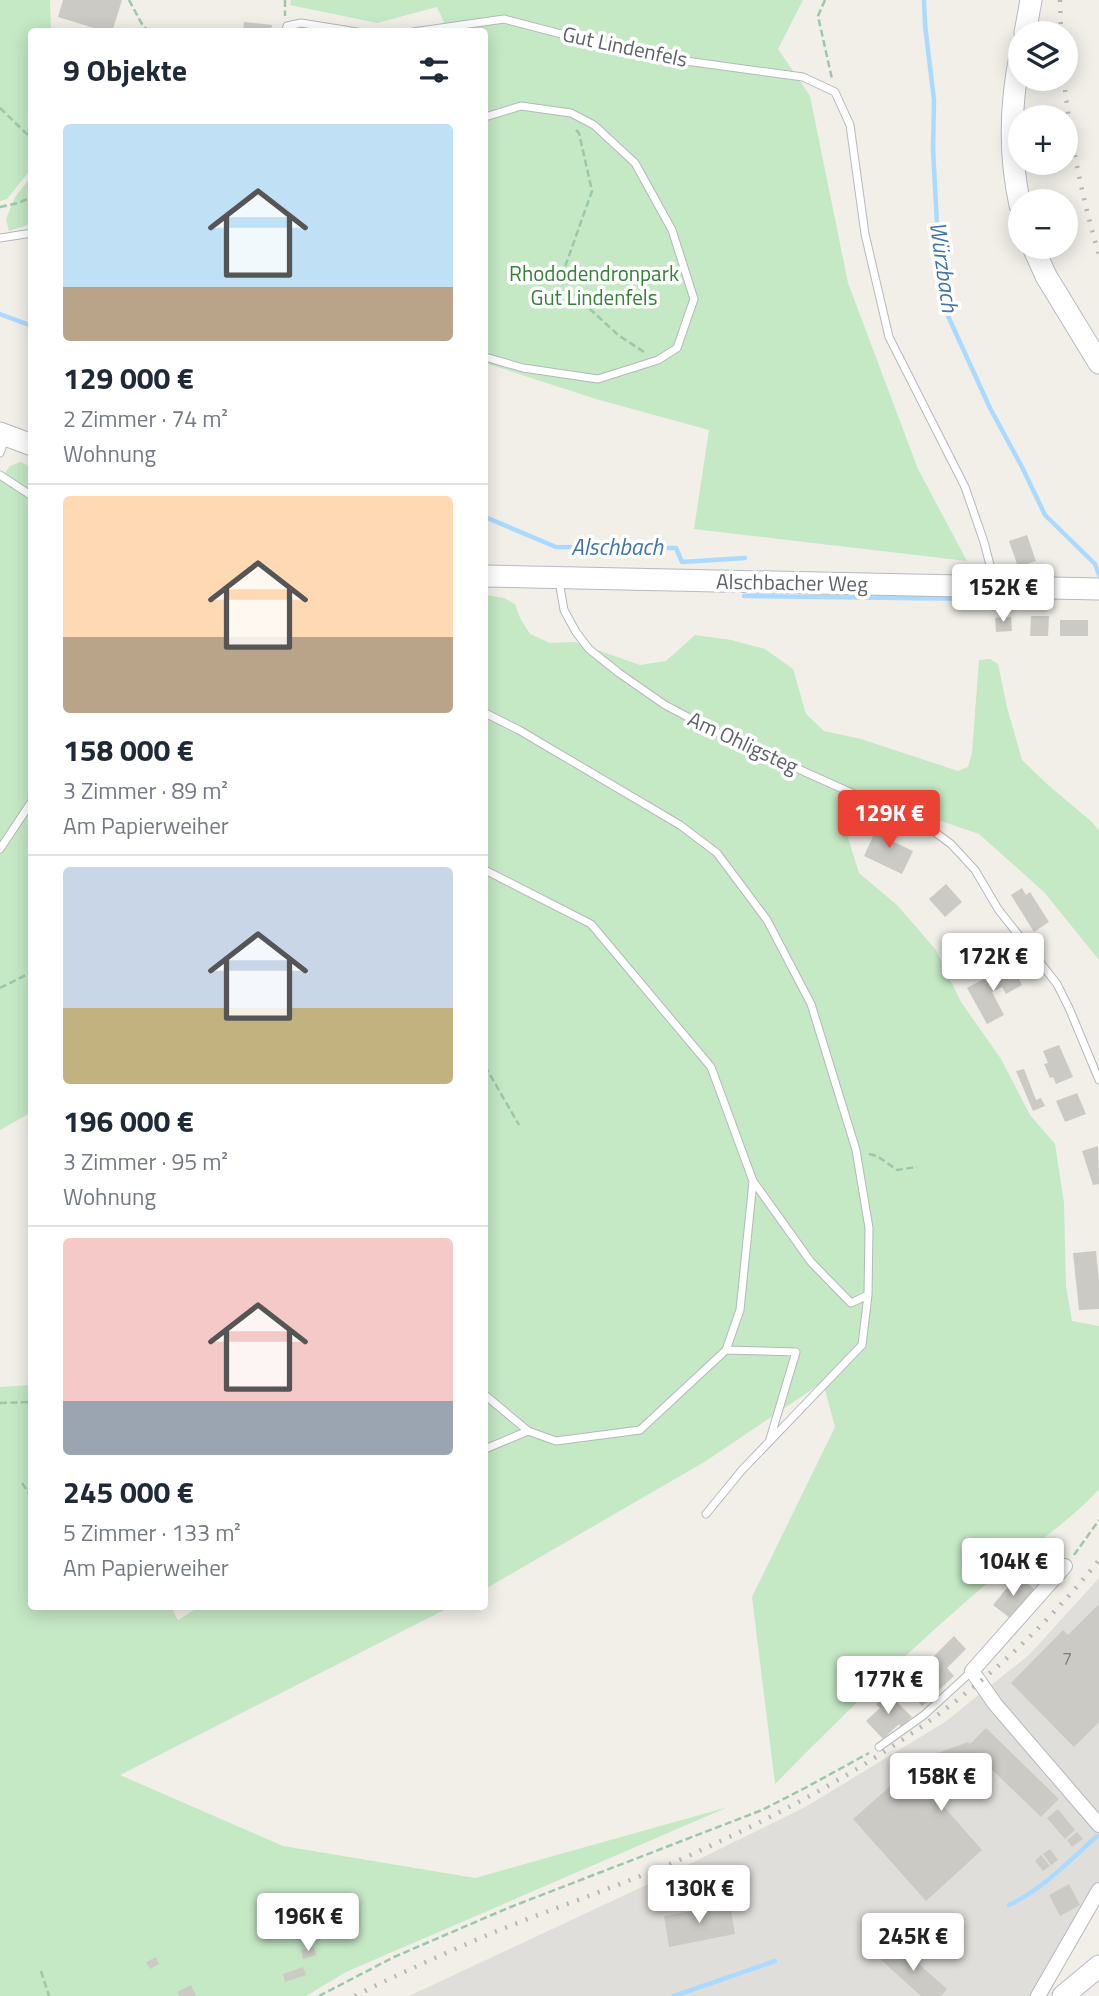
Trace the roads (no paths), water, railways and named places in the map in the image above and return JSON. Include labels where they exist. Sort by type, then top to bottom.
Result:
[{"type":"street","points":[[1027,21],[1031,0]]},
{"type":"street","points":[[1015,91],[1011,118],[1018,189]]},
{"type":"street","points":[[1038,259],[1099,363]]},
{"type":"street","points":[[2,441],[28,444]]},
{"type":"street","name":"Alschbacher Weg","points":[[488,576],[1099,589]]},
{"type":"street","points":[[1065,1566],[972,1671],[995,1704],[1099,1825]]},
{"type":"street","points":[[1038,1996],[1099,1890]]},
{"type":"street","points":[[1063,1996],[1099,1966]]},
{"type":"lane","name":"Gut Lindenfels","points":[[440,28],[504,19],[642,55],[803,77],[835,92],[850,125],[865,234],[889,337],[965,487],[984,542],[995,587]]},
{"type":"lane","points":[[287,28],[301,23],[332,28]]},
{"type":"lane","points":[[488,116],[520,106],[571,113],[594,125],[635,163],[672,230],[694,299],[677,348],[658,360],[598,379],[523,368],[488,358]]},
{"type":"lane","points":[[0,238],[28,234]]},
{"type":"lane","points":[[0,475],[28,493]]},
{"type":"lane","name":"Am Ohligsteg","points":[[559,579],[564,611],[589,649],[665,705],[718,733],[912,820],[951,844],[975,870],[1003,917],[1057,984],[1099,1080]]},
{"type":"lane","points":[[488,714],[680,825],[717,853],[767,920],[811,1004],[856,1150],[869,1228],[868,1295],[862,1345],[742,1470],[706,1514]]},
{"type":"lane","points":[[0,849],[28,807]]},
{"type":"lane","points":[[488,872],[591,924],[712,1067],[753,1181],[811,1262],[851,1303],[868,1295]]},
{"type":"lane","points":[[488,1398],[528,1431],[556,1441],[640,1430],[726,1350],[740,1310],[753,1181]]},
{"type":"lane","points":[[726,1350],[796,1352],[770,1441]]},
{"type":"lane","points":[[488,1448],[528,1431]]},
{"type":"lane","points":[[879,1747],[924,1715],[972,1671]]},
{"type":"waterway","name":"Würzbach","points":[[924,0],[934,100],[933,149],[938,243],[948,316],[990,408],[1045,515],[1095,564],[1099,575]]},
{"type":"waterway","name":"Alschbach","points":[[0,314],[28,324]]},
{"type":"waterway","name":"Alschbach","points":[[488,518],[556,547],[676,548],[682,562],[745,558]]},
{"type":"waterway","name":"Alschbach","points":[[744,596],[981,599]]},
{"type":"waterway","name":"Würzbach","points":[[1009,1905],[1044,1883],[1097,1836]]},
{"type":"waterway","name":"Würzbach","points":[[674,1996],[775,1961]]},
{"type":"railway","points":[[1060,0],[1061,21]]},
{"type":"railway","points":[[1066,91],[1077,168],[1099,255]]},
{"type":"railway","points":[[355,1996],[485,1936],[677,1861],[738,1833],[853,1771],[907,1737],[959,1699],[1008,1657],[1055,1611],[1099,1560]]},
{"type":"park label","name":"Rhododendronpark Gut Lindenfels","points":[[594,286]]}]
